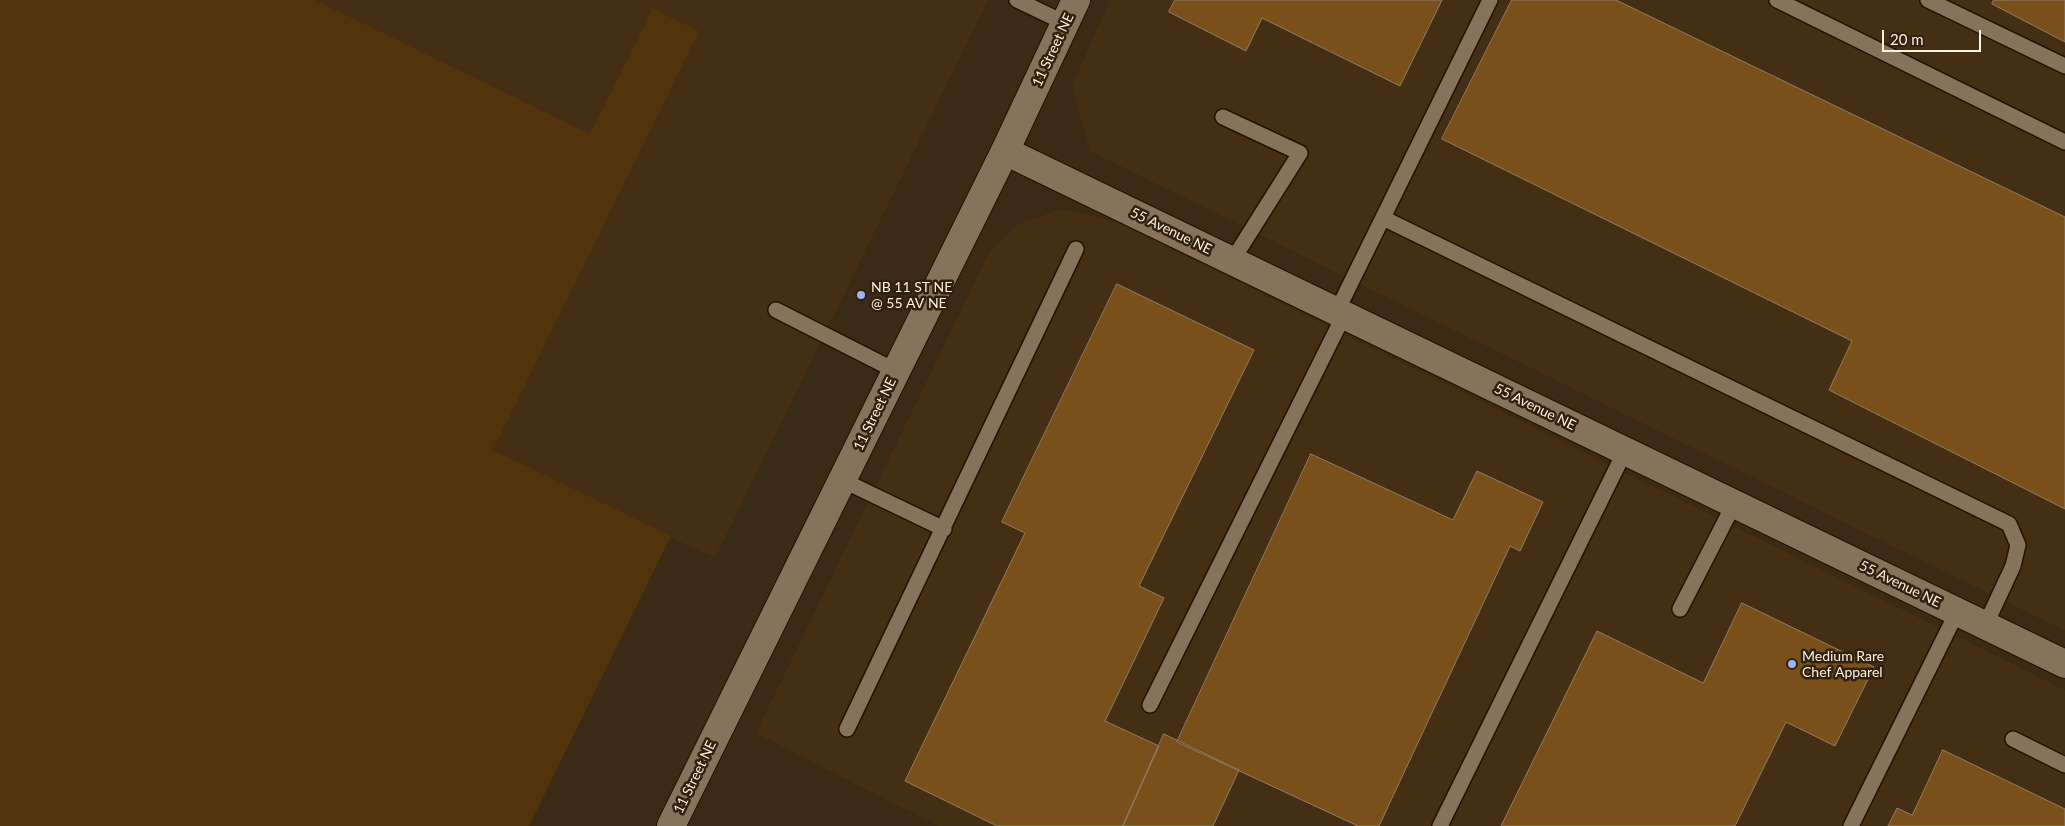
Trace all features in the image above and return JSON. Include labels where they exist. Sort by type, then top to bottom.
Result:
[{"type":"street","name":"11 Street NE","points":[[671,826],[1005,151],[1071,12]]},
{"type":"street","name":"55 Avenue NE","points":[[1005,151],[2065,664]]},
{"type":"lane","points":[[1017,0],[1071,12]]},
{"type":"lane","points":[[1150,705],[1341,313],[1383,218],[1490,0]]},
{"type":"lane","points":[[1777,0],[2065,142]]},
{"type":"lane","points":[[1928,0],[2065,66]]},
{"type":"lane","points":[[1223,117],[1300,153],[1232,261]]},
{"type":"lane","points":[[1383,218],[2009,524],[2018,545],[2013,566],[1985,626]]},
{"type":"lane","points":[[847,728],[944,529],[1076,249]]},
{"type":"lane","points":[[776,310],[896,371]]},
{"type":"lane","points":[[1440,826],[1625,450]]},
{"type":"lane","points":[[842,480],[944,529]]},
{"type":"lane","points":[[1680,609],[1734,504]]},
{"type":"lane","points":[[1852,826],[1957,612]]},
{"type":"lane","points":[[2013,739],[2065,765]]},
{"type":"shaded area","points":[[0,0],[988,0],[715,558],[670,537],[529,826],[0,826]]},
{"type":"shaded area","points":[[0,0],[315,0],[590,134],[653,9],[699,31],[493,450],[671,536],[529,826],[0,826]]},
{"type":"shaded area","points":[[1110,0],[2065,0],[2065,631],[1090,151],[1072,86]]},
{"type":"shaded area","points":[[1060,209],[1117,222],[2065,690],[2065,826],[938,826],[756,733],[990,251],[1018,224]]},
{"type":"building","points":[[1175,0],[1442,0],[1400,86],[1262,18],[1246,51],[1169,12]]},
{"type":"building","points":[[1512,0],[1616,0],[2065,217],[2065,509],[1829,390],[1852,341],[1442,139]]},
{"type":"building","points":[[1994,0],[2065,0],[2065,42],[1992,4]]},
{"type":"building","points":[[1117,284],[1254,350],[1139,586],[1164,598],[1105,721],[1159,746],[1123,826],[997,826],[905,781],[1025,533],[1002,522]]},
{"type":"building","points":[[1311,454],[1453,520],[1477,471],[1543,502],[1520,551],[1510,546],[1379,826],[1358,826],[1177,742]]},
{"type":"building","points":[[1742,603],[1874,667],[1835,746],[1786,722],[1735,826],[1501,826],[1597,631],[1703,683]]},
{"type":"building","points":[[1164,734],[1239,770],[1213,826],[1123,826]]},
{"type":"building","points":[[1943,750],[2065,809],[2065,826],[1888,826],[1897,808],[1912,815]]},
{"type":"place","name":"NB 11 ST NE @ 55 AV NE","points":[[861,295]]},
{"type":"place","name":"Medium Rare Chef Apparel","points":[[1792,664]]}]
